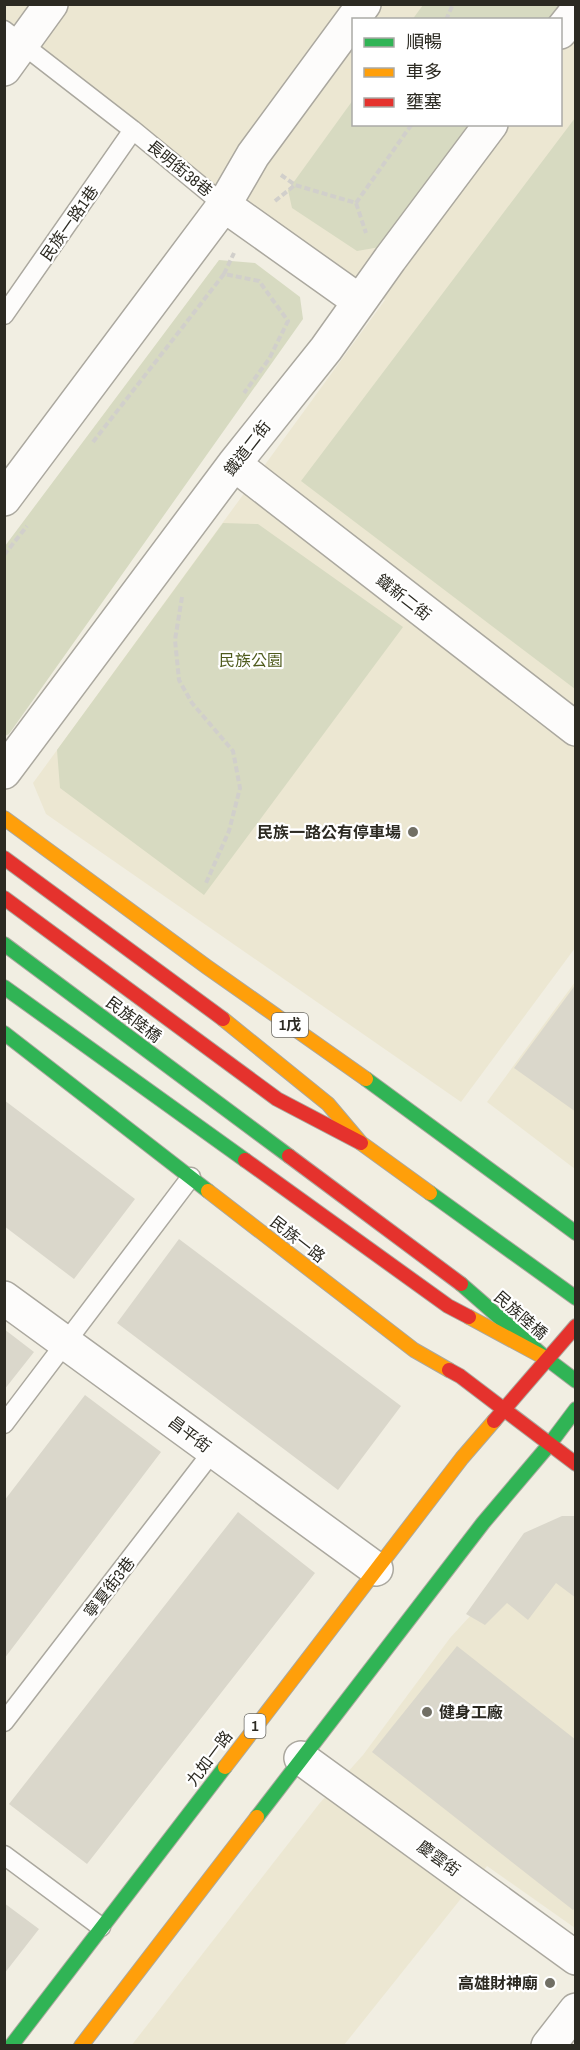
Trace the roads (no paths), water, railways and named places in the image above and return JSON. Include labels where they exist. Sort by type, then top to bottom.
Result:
[{"type":"main road","name":"1戊","points":[[4,818],[207,967],[416,1114],[576,1233]]},
{"type":"main road","name":"民族陸橋","points":[[4,858],[203,1002],[328,1104],[362,1143]]},
{"type":"main road","name":"民族陸橋","points":[[4,898],[277,1099],[362,1143],[576,1298]]},
{"type":"main road","name":"民族陸橋","points":[[4,944],[461,1284],[547,1359]]},
{"type":"main road","name":"民族陸橋","points":[[4,987],[448,1306],[547,1359]]},
{"type":"main road","name":"民族一路","points":[[4,1033],[88,1095],[414,1350],[460,1376],[576,1464]]},
{"type":"main road","name":"1","points":[[504,1409],[576,1326]]},
{"type":"main road","points":[[547,1359],[576,1381]]},
{"type":"main road","name":"九如一路","points":[[11,2046],[376,1569],[462,1458],[504,1409]]},
{"type":"main road","points":[[81,2046],[483,1523],[549,1445],[576,1409]]},
{"type":"street","points":[[11,47],[51,4]]},
{"type":"street","points":[[353,18],[363,4]]},
{"type":"street","points":[[562,31],[576,12]]},
{"type":"street","points":[[4,499],[224,205],[253,154],[352,19]]},
{"type":"street","name":"鐵道二街","points":[[4,772],[234,464],[326,349],[490,126]]},
{"type":"street","name":"長明街38巷","points":[[224,205],[359,301]]},
{"type":"street","name":"鐵新二街","points":[[234,464],[576,729]]},
{"type":"street","name":"昌平街","points":[[4,1298],[376,1569]]},
{"type":"street","name":"慶雲街","points":[[301,1758],[576,1958]]},
{"type":"street","points":[[549,2046],[576,2010]]},
{"type":"lane","name":"長明街38巷","points":[[11,47],[133,130],[224,205]]},
{"type":"lane","name":"民族一路1巷","points":[[4,315],[133,130]]},
{"type":"lane","points":[[4,1424],[191,1177]]},
{"type":"lane","name":"寧夏街3巷","points":[[4,1722],[213,1452]]},
{"type":"lane","points":[[4,1855],[101,1927]]},
{"type":"place","name":"民族一路公有停車場","points":[[413,832]]},
{"type":"place","name":"健身工廠","points":[[427,1712]]},
{"type":"place","name":"高雄財神廟","points":[[550,1983]]},
{"type":"park label","name":"民族公園","points":[[251,660]]}]
